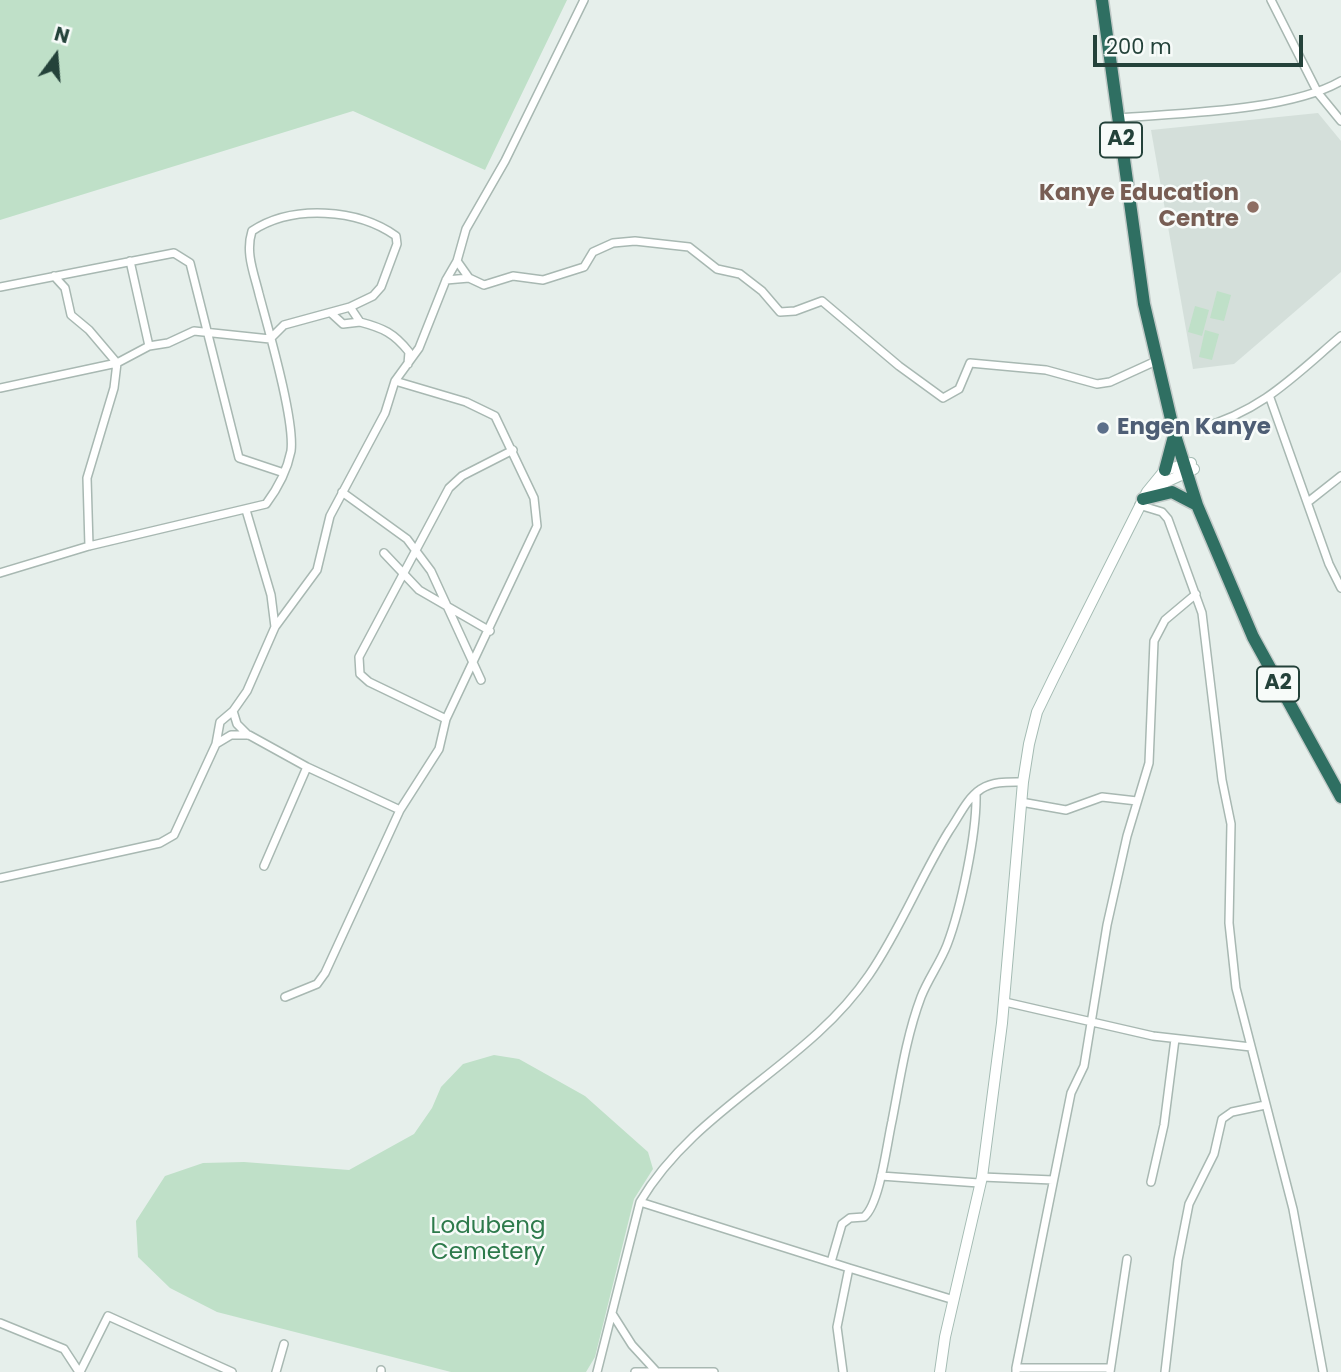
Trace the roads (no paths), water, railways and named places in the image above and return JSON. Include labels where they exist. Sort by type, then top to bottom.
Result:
[{"type":"highway","name":"A2","points":[[1102,0],[1141,279],[1156,361],[1174,432],[1224,566]]},
{"type":"highway","name":"A2","points":[[1141,279],[1197,505],[1259,649],[1341,797]]},
{"type":"highway","points":[[1166,470],[1174,432]]},
{"type":"highway","points":[[1143,499],[1172,492],[1197,505]]},
{"type":"street","points":[[0,878],[160,843],[174,835],[216,744],[220,722],[233,711],[247,691],[275,627],[317,570],[330,516],[342,492],[353,478],[385,413],[395,381],[418,348],[446,280],[457,261],[466,229],[505,161],[584,0]]},
{"type":"street","points":[[1271,0],[1318,93],[1341,121]]},
{"type":"street","points":[[1119,118],[1256,104],[1318,93],[1341,81]]},
{"type":"street","points":[[0,573],[89,546],[266,504],[285,473],[291,449],[288,415],[248,249],[252,231],[264,223],[303,215],[341,215],[369,220],[396,236],[397,244],[380,287],[373,296],[350,307],[284,325],[270,339]]},
{"type":"street","points":[[457,261],[469,278],[484,285],[513,276],[543,280],[584,267],[593,252],[613,243],[635,241],[689,247],[717,269],[740,274],[762,290],[780,312],[795,311],[822,301],[899,366],[943,398],[959,389],[970,363],[1046,370],[1097,384],[1110,382],[1156,361]]},
{"type":"street","points":[[0,286],[174,253],[191,263],[239,458],[285,473]]},
{"type":"street","points":[[130,261],[149,346]]},
{"type":"street","points":[[54,276],[65,288],[71,315],[89,330],[117,363],[114,388],[87,478],[89,546]]},
{"type":"street","points":[[446,280],[469,278]]},
{"type":"street","points":[[0,293],[24,281]]},
{"type":"street","points":[[350,307],[360,322]]},
{"type":"street","points":[[331,313],[343,324],[360,322],[386,328],[409,352],[408,366]]},
{"type":"street","points":[[0,388],[117,363],[149,346],[168,343],[194,331],[270,339]]},
{"type":"street","points":[[1200,428],[1244,414],[1270,398],[1341,336]]},
{"type":"street","points":[[409,352],[418,348]]},
{"type":"street","points":[[285,997],[317,984],[325,973],[400,810],[439,749],[446,719],[490,631],[537,526],[534,498],[495,416],[466,402],[395,381]]},
{"type":"street","points":[[1270,398],[1341,588]]},
{"type":"street","points":[[446,719],[369,682],[360,674],[358,665],[362,648],[405,576],[455,481],[513,450]]},
{"type":"street","points":[[940,1372],[980,1180],[1005,1002],[1023,782],[1037,712],[1143,499],[1166,470],[1189,467]]},
{"type":"street","points":[[1143,499],[1189,467]]},
{"type":"street","points":[[1308,502],[1341,476]]},
{"type":"street","points":[[342,492],[407,538],[416,554],[431,571],[481,680]]},
{"type":"street","points":[[1143,499],[1168,519],[1202,613],[1222,780],[1231,824],[1229,923],[1236,988],[1293,1209],[1323,1372]]},
{"type":"street","points":[[246,510],[271,595],[275,627]]},
{"type":"street","points":[[384,553],[419,590],[490,631]]},
{"type":"street","points":[[1127,1259],[1110,1370],[1016,1370],[1074,1081],[1084,1066],[1107,925],[1136,801],[1151,755],[1154,641],[1166,620],[1196,594]]},
{"type":"street","points":[[271,595],[287,610]]},
{"type":"street","points":[[233,711],[237,724],[249,735],[307,767],[400,810]]},
{"type":"street","points":[[216,744],[231,736],[249,735]]},
{"type":"street","points":[[264,866],[307,767]]},
{"type":"street","points":[[597,1372],[640,1202],[672,1156],[721,1112],[805,1046],[850,999],[882,955],[926,869],[975,794],[993,784],[1023,782]]},
{"type":"street","points":[[831,1262],[842,1224],[850,1218],[868,1214],[881,1176],[909,1034],[922,996],[947,945],[957,915],[973,833],[975,794]]},
{"type":"street","points":[[1021,802],[1066,810],[1102,797],[1136,801]]},
{"type":"street","points":[[1005,1002],[1091,1023],[1175,1038],[1251,1047]]},
{"type":"street","points":[[1150,1182],[1164,1125],[1175,1038]]},
{"type":"street","points":[[1165,1372],[1178,1260],[1189,1204],[1214,1154],[1222,1119],[1232,1112],[1265,1105]]},
{"type":"street","points":[[881,1176],[1053,1180]]},
{"type":"street","points":[[640,1202],[954,1300]]},
{"type":"street","points":[[843,1372],[836,1327],[849,1268]]},
{"type":"street","points":[[613,1315],[632,1345],[655,1370]]},
{"type":"street","points":[[0,1323],[64,1349],[80,1372],[108,1316],[232,1372]]},
{"type":"street","points":[[276,1372],[284,1344]]},
{"type":"street","points":[[635,1372],[714,1372]]},
{"type":"place","name":"Kanye Education Centre","points":[[1253,207]]},
{"type":"place","name":"Engen Kanye","points":[[1103,428]]},
{"type":"park label","name":"Lodubeng Cemetery","points":[[488,1240]]}]
